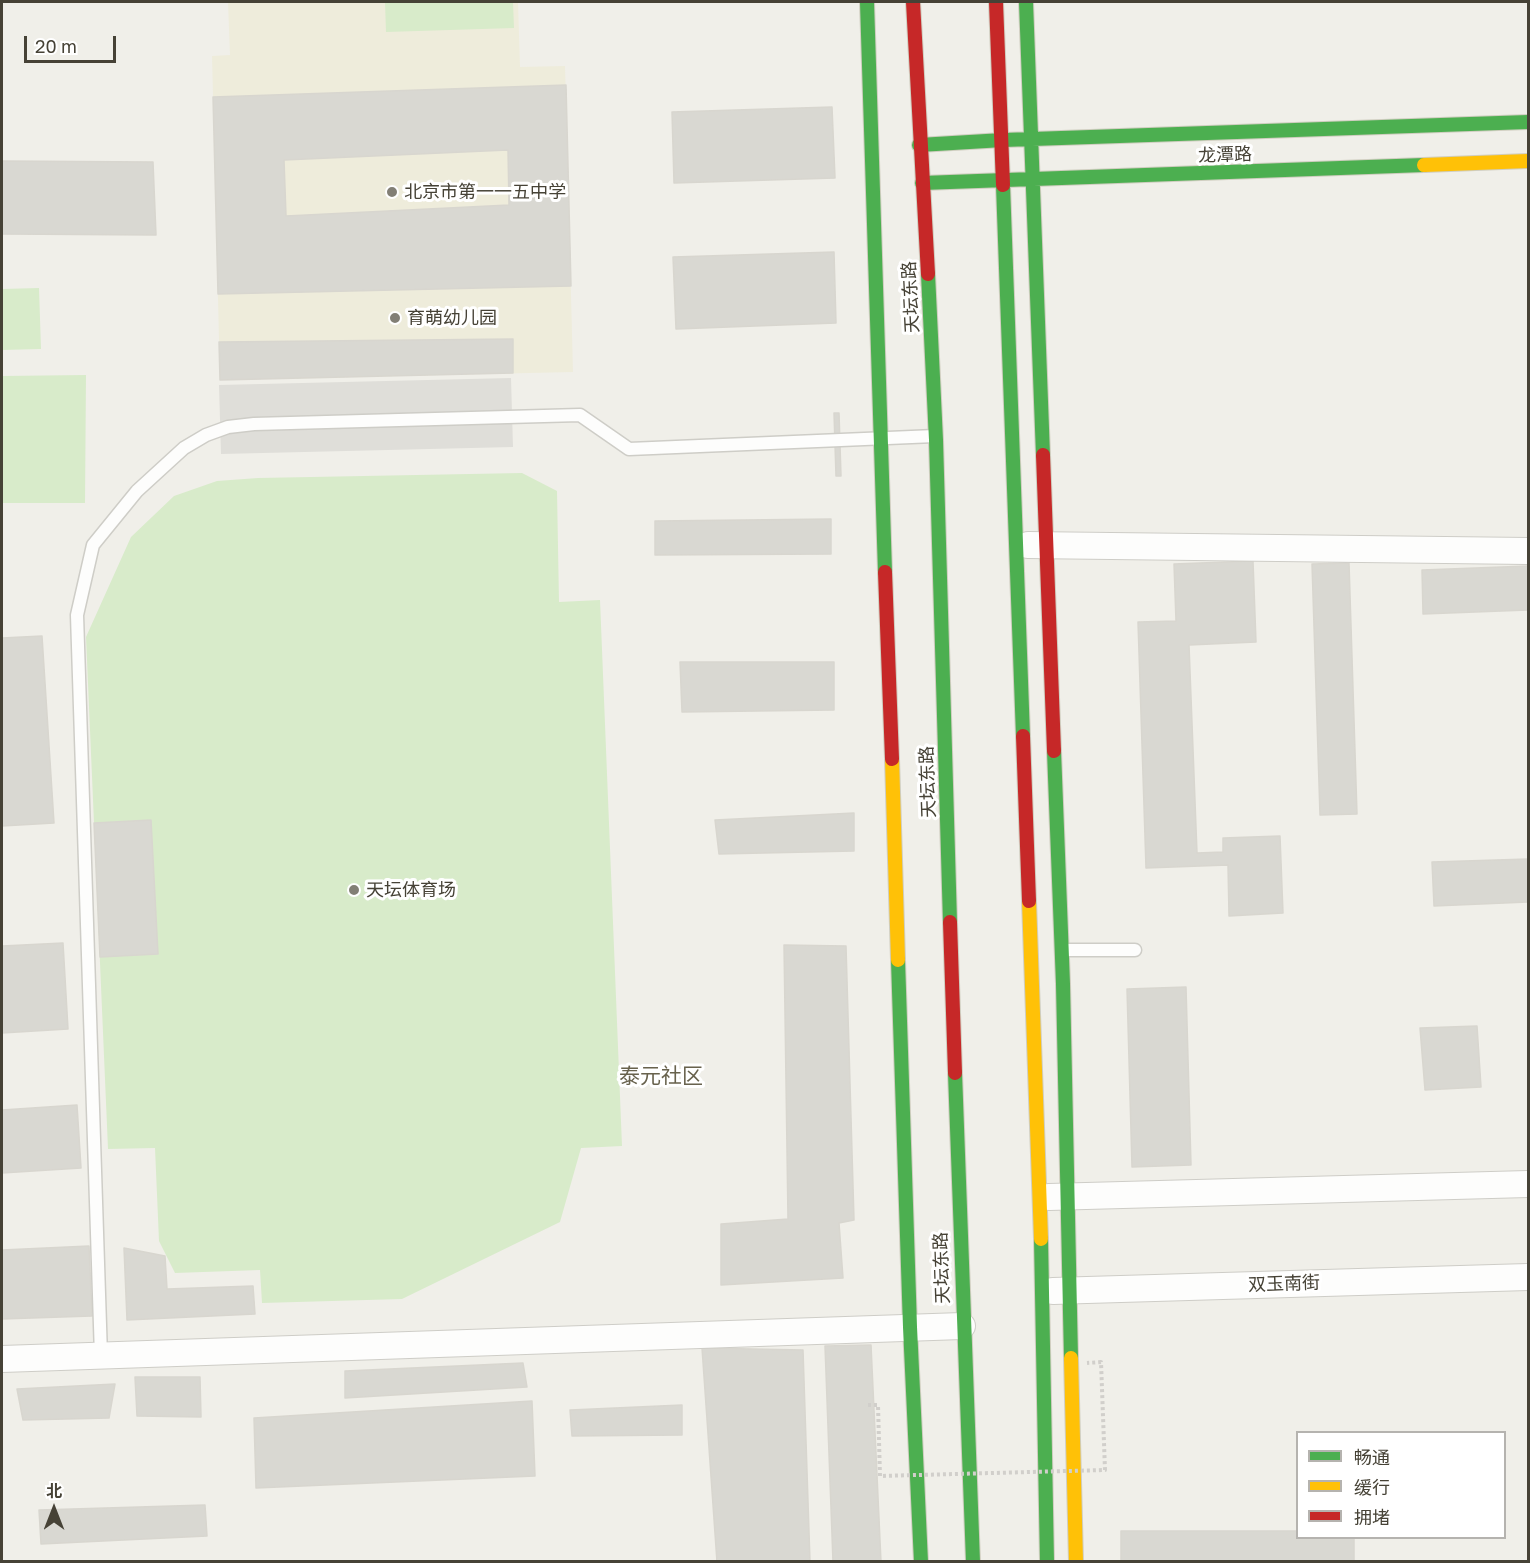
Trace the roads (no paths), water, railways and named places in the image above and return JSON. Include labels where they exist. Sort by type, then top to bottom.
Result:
[{"type":"street","points":[[867,2],[910,1327],[921,1562]]},
{"type":"street","name":"天坛东路","points":[[913,2],[936,436],[962,1326],[973,1562]]},
{"type":"street","points":[[996,2],[1003,140],[1040,1197],[1040,1291],[1047,1562]]},
{"type":"street","points":[[1026,2],[1062,950],[1077,1562]]},
{"type":"street","name":"龙潭路","points":[[919,144],[1528,122]]},
{"type":"street","name":"龙潭路","points":[[922,183],[1528,161]]},
{"type":"street","points":[[1017,545],[1528,551]]},
{"type":"street","points":[[1040,1197],[1528,1184]]},
{"type":"street","name":"双玉南街","points":[[1040,1291],[1528,1277]]},
{"type":"street","points":[[2,1359],[962,1326]]},
{"type":"lane","points":[[101,1356],[77,615],[93,545],[137,491],[184,448],[206,435],[228,428],[254,424],[580,415],[629,449],[936,436]]},
{"type":"lane","points":[[1062,950],[1135,950]]},
{"type":"place","name":"北京市第一一五中学","points":[[392,192]]},
{"type":"place","name":"育萌幼儿园","points":[[395,318]]},
{"type":"place","name":"天坛体育场","points":[[354,890]]},
{"type":"district","name":"泰元社区","points":[[661,1076]]}]
